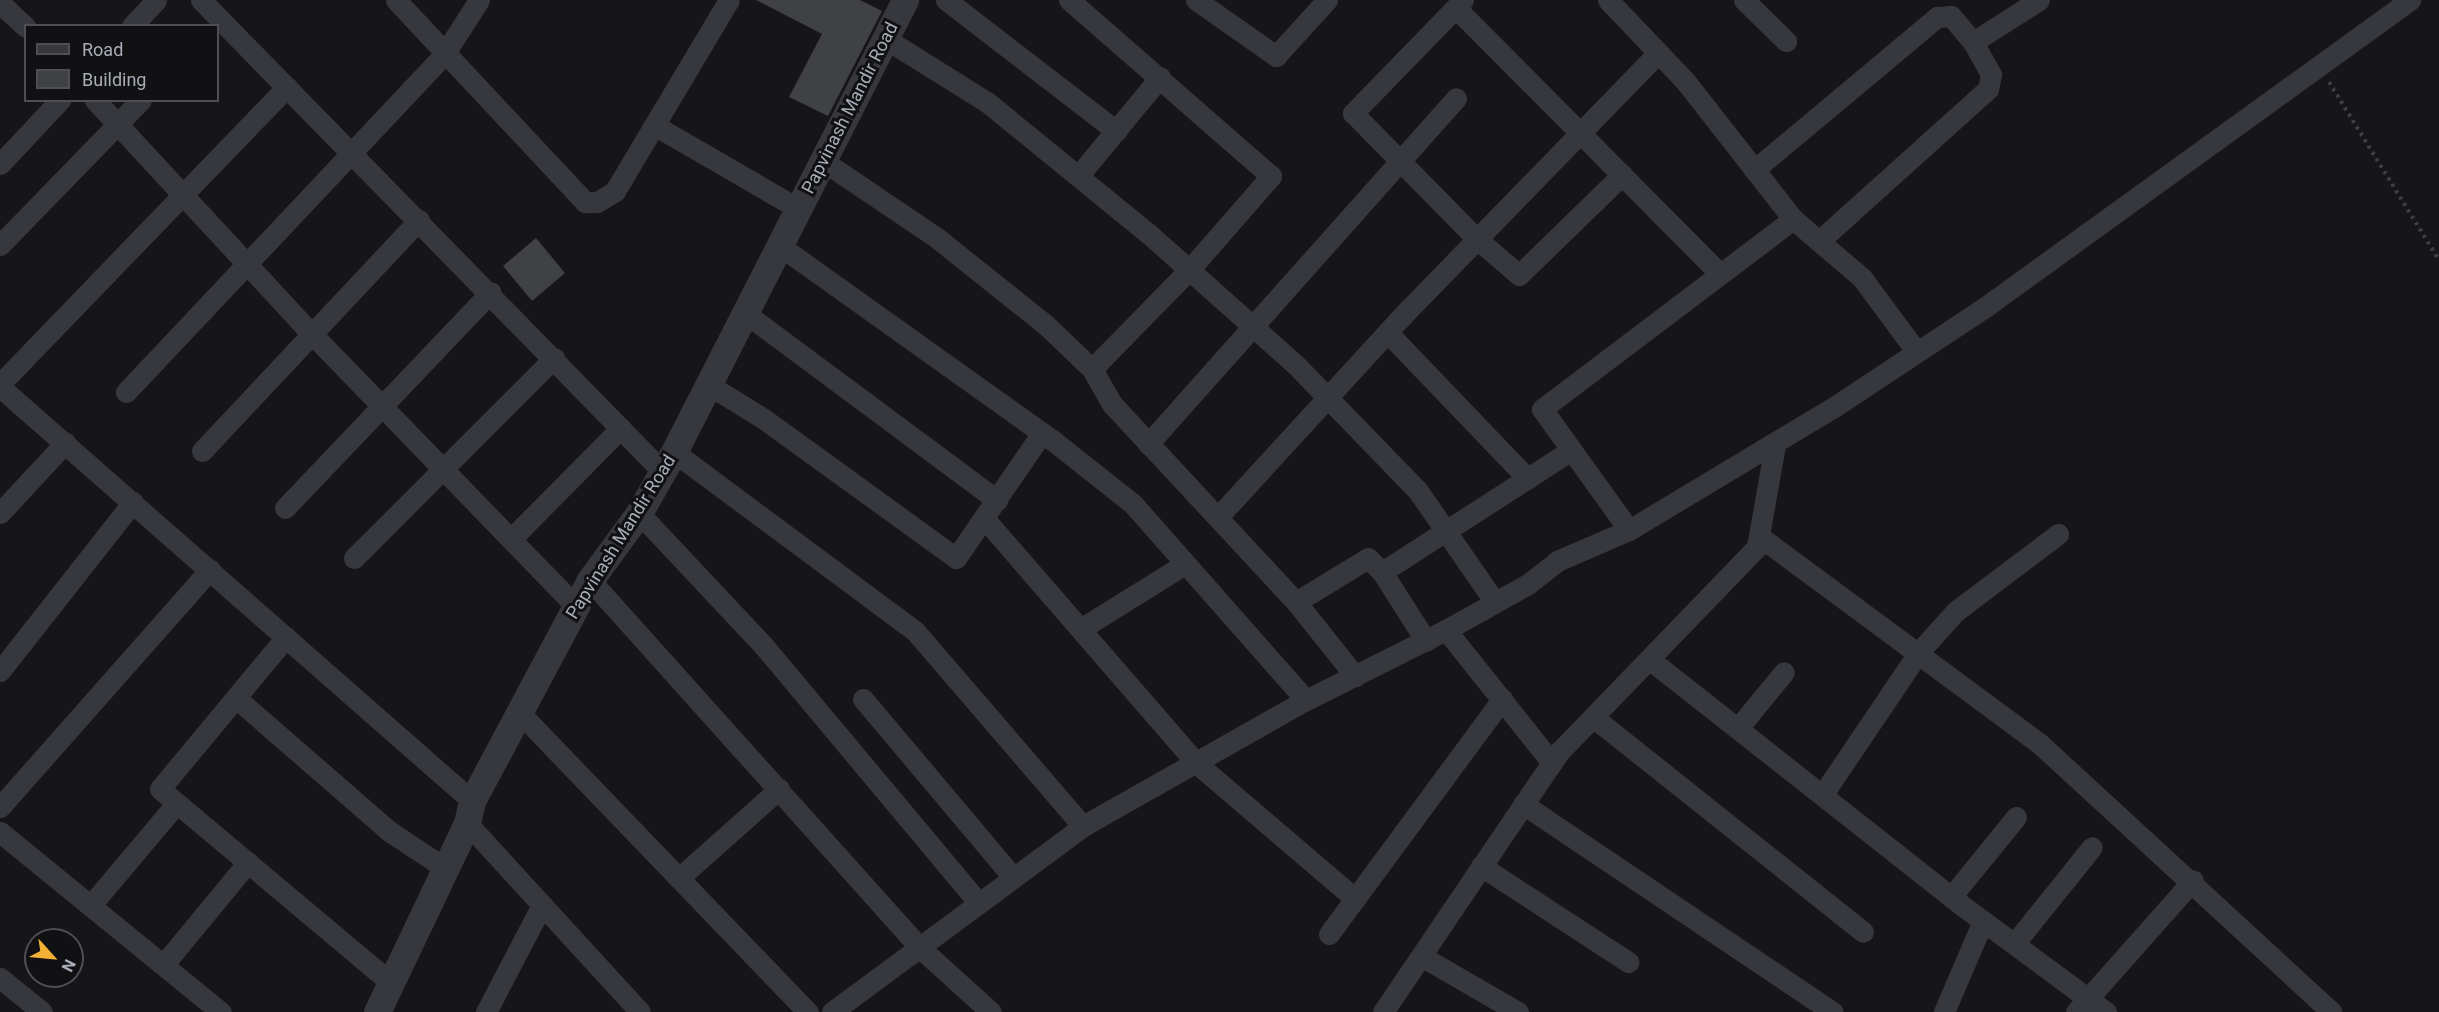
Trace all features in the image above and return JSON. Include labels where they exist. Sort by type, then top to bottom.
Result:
[{"type":"street","points":[[134,24],[156,0]]},
{"type":"street","points":[[396,0],[585,202],[597,202],[615,191],[729,0]]},
{"type":"street","points":[[126,392],[445,53],[479,0]]},
{"type":"street","name":"Papvinash Mandir Road","points":[[377,1012],[469,812],[519,712],[590,580],[639,513],[668,462],[906,0]]},
{"type":"street","points":[[946,0],[1116,131]]},
{"type":"street","points":[[1069,0],[1271,176],[1189,270],[1092,369]]},
{"type":"street","points":[[1196,0],[1276,56],[1327,0]]},
{"type":"street","points":[[1744,0],[1786,41]]},
{"type":"street","points":[[1973,42],[2039,0]]},
{"type":"street","points":[[832,1012],[1083,826],[1306,700],[1446,630],[1495,602],[1557,561],[1629,530],[1775,445],[1988,305],[2410,0]]},
{"type":"street","points":[[1615,2],[1793,219],[1862,278],[1916,351]]},
{"type":"street","points":[[0,3],[24,25]]},
{"type":"street","points":[[1622,175],[1519,275],[1477,239],[1353,113],[1459,4],[1580,133],[1622,175],[1720,274]]},
{"type":"street","points":[[207,13],[219,24]]},
{"type":"street","points":[[1754,170],[1937,17],[1950,16],[1973,42],[1991,74],[1988,89],[1819,242]]},
{"type":"street","points":[[219,24],[352,152],[491,292],[621,428],[915,631],[1083,826]]},
{"type":"street","points":[[886,39],[987,102],[1080,175],[1252,326],[1418,491],[1495,602]]},
{"type":"street","points":[[1218,517],[1477,239],[1658,53]]},
{"type":"street","points":[[1080,175],[1160,77]]},
{"type":"street","points":[[287,87],[182,193],[0,385],[286,637],[469,812],[542,905],[640,1012]]},
{"type":"street","points":[[1148,444],[1398,159],[1456,98]]},
{"type":"street","points":[[0,164],[58,102]]},
{"type":"street","points":[[97,102],[312,334],[576,606]]},
{"type":"street","points":[[0,245],[139,102]]},
{"type":"street","points":[[654,125],[799,208]]},
{"type":"street","points":[[823,161],[937,238],[1046,324],[1092,369],[1112,404],[1296,602],[1355,676]]},
{"type":"street","points":[[1629,530],[1542,410],[1793,219]]},
{"type":"street","points":[[202,451],[419,220]]},
{"type":"street","points":[[780,246],[1042,433],[1134,504],[1306,700]]},
{"type":"street","points":[[285,508],[491,292]]},
{"type":"street","points":[[745,313],[997,500]]},
{"type":"street","points":[[1388,333],[1528,479]]},
{"type":"street","points":[[354,558],[445,472],[554,358]]},
{"type":"street","points":[[709,385],[764,419],[956,558],[1042,433]]},
{"type":"street","points":[[511,539],[621,428]]},
{"type":"street","points":[[0,513],[65,443]]},
{"type":"street","points":[[1383,1012],[1552,763],[1593,717],[1757,547],[1775,445]]},
{"type":"street","points":[[1382,572],[1571,450]]},
{"type":"street","points":[[0,671],[133,502]]},
{"type":"street","points":[[639,513],[764,645],[979,903]]},
{"type":"street","points":[[984,518],[1082,628],[1195,762],[1354,898]]},
{"type":"street","points":[[1823,794],[1918,653],[1956,611],[2058,534]]},
{"type":"street","points":[[1760,536],[2040,744],[2193,880],[2331,1012]]},
{"type":"street","points":[[1296,602],[1368,558],[1382,572],[1426,641]]},
{"type":"street","points":[[1082,628],[1185,564]]},
{"type":"street","points":[[0,807],[210,570]]},
{"type":"street","points":[[590,580],[919,948],[991,1012]]},
{"type":"street","points":[[1446,630],[1552,763]]},
{"type":"street","points":[[286,637],[160,789],[391,983]]},
{"type":"street","points":[[1649,659],[2014,944],[2082,1005],[2106,1012]]},
{"type":"street","points":[[1738,728],[1784,672]]},
{"type":"street","points":[[236,698],[389,831],[445,868]]},
{"type":"street","points":[[863,699],[1013,877]]},
{"type":"street","points":[[1329,933],[1502,699]]},
{"type":"street","points":[[519,712],[808,1012]]},
{"type":"street","points":[[1593,717],[1863,932]]},
{"type":"street","points":[[679,878],[779,789]]},
{"type":"street","points":[[91,904],[177,803]]},
{"type":"street","points":[[1523,804],[1833,1012]]},
{"type":"street","points":[[1951,897],[2016,817]]},
{"type":"street","points":[[0,832],[164,964],[216,1010]]},
{"type":"street","points":[[2014,944],[2092,847]]},
{"type":"street","points":[[164,964],[248,862]]},
{"type":"street","points":[[1481,866],[1628,962]]},
{"type":"street","points":[[2082,1005],[2193,880]]},
{"type":"street","points":[[486,1012],[542,905]]},
{"type":"street","points":[[1944,1012],[1983,921]]},
{"type":"street","points":[[1420,956],[1518,1012]]},
{"type":"street","points":[[0,978],[42,1012]]},
{"type":"path","points":[[2319,66],[2439,260]]},
{"type":"building","points":[[756,0],[860,0],[882,11],[828,116],[789,97],[822,34]]},
{"type":"building","points":[[536,238],[565,273],[532,301],[503,266]]}]
